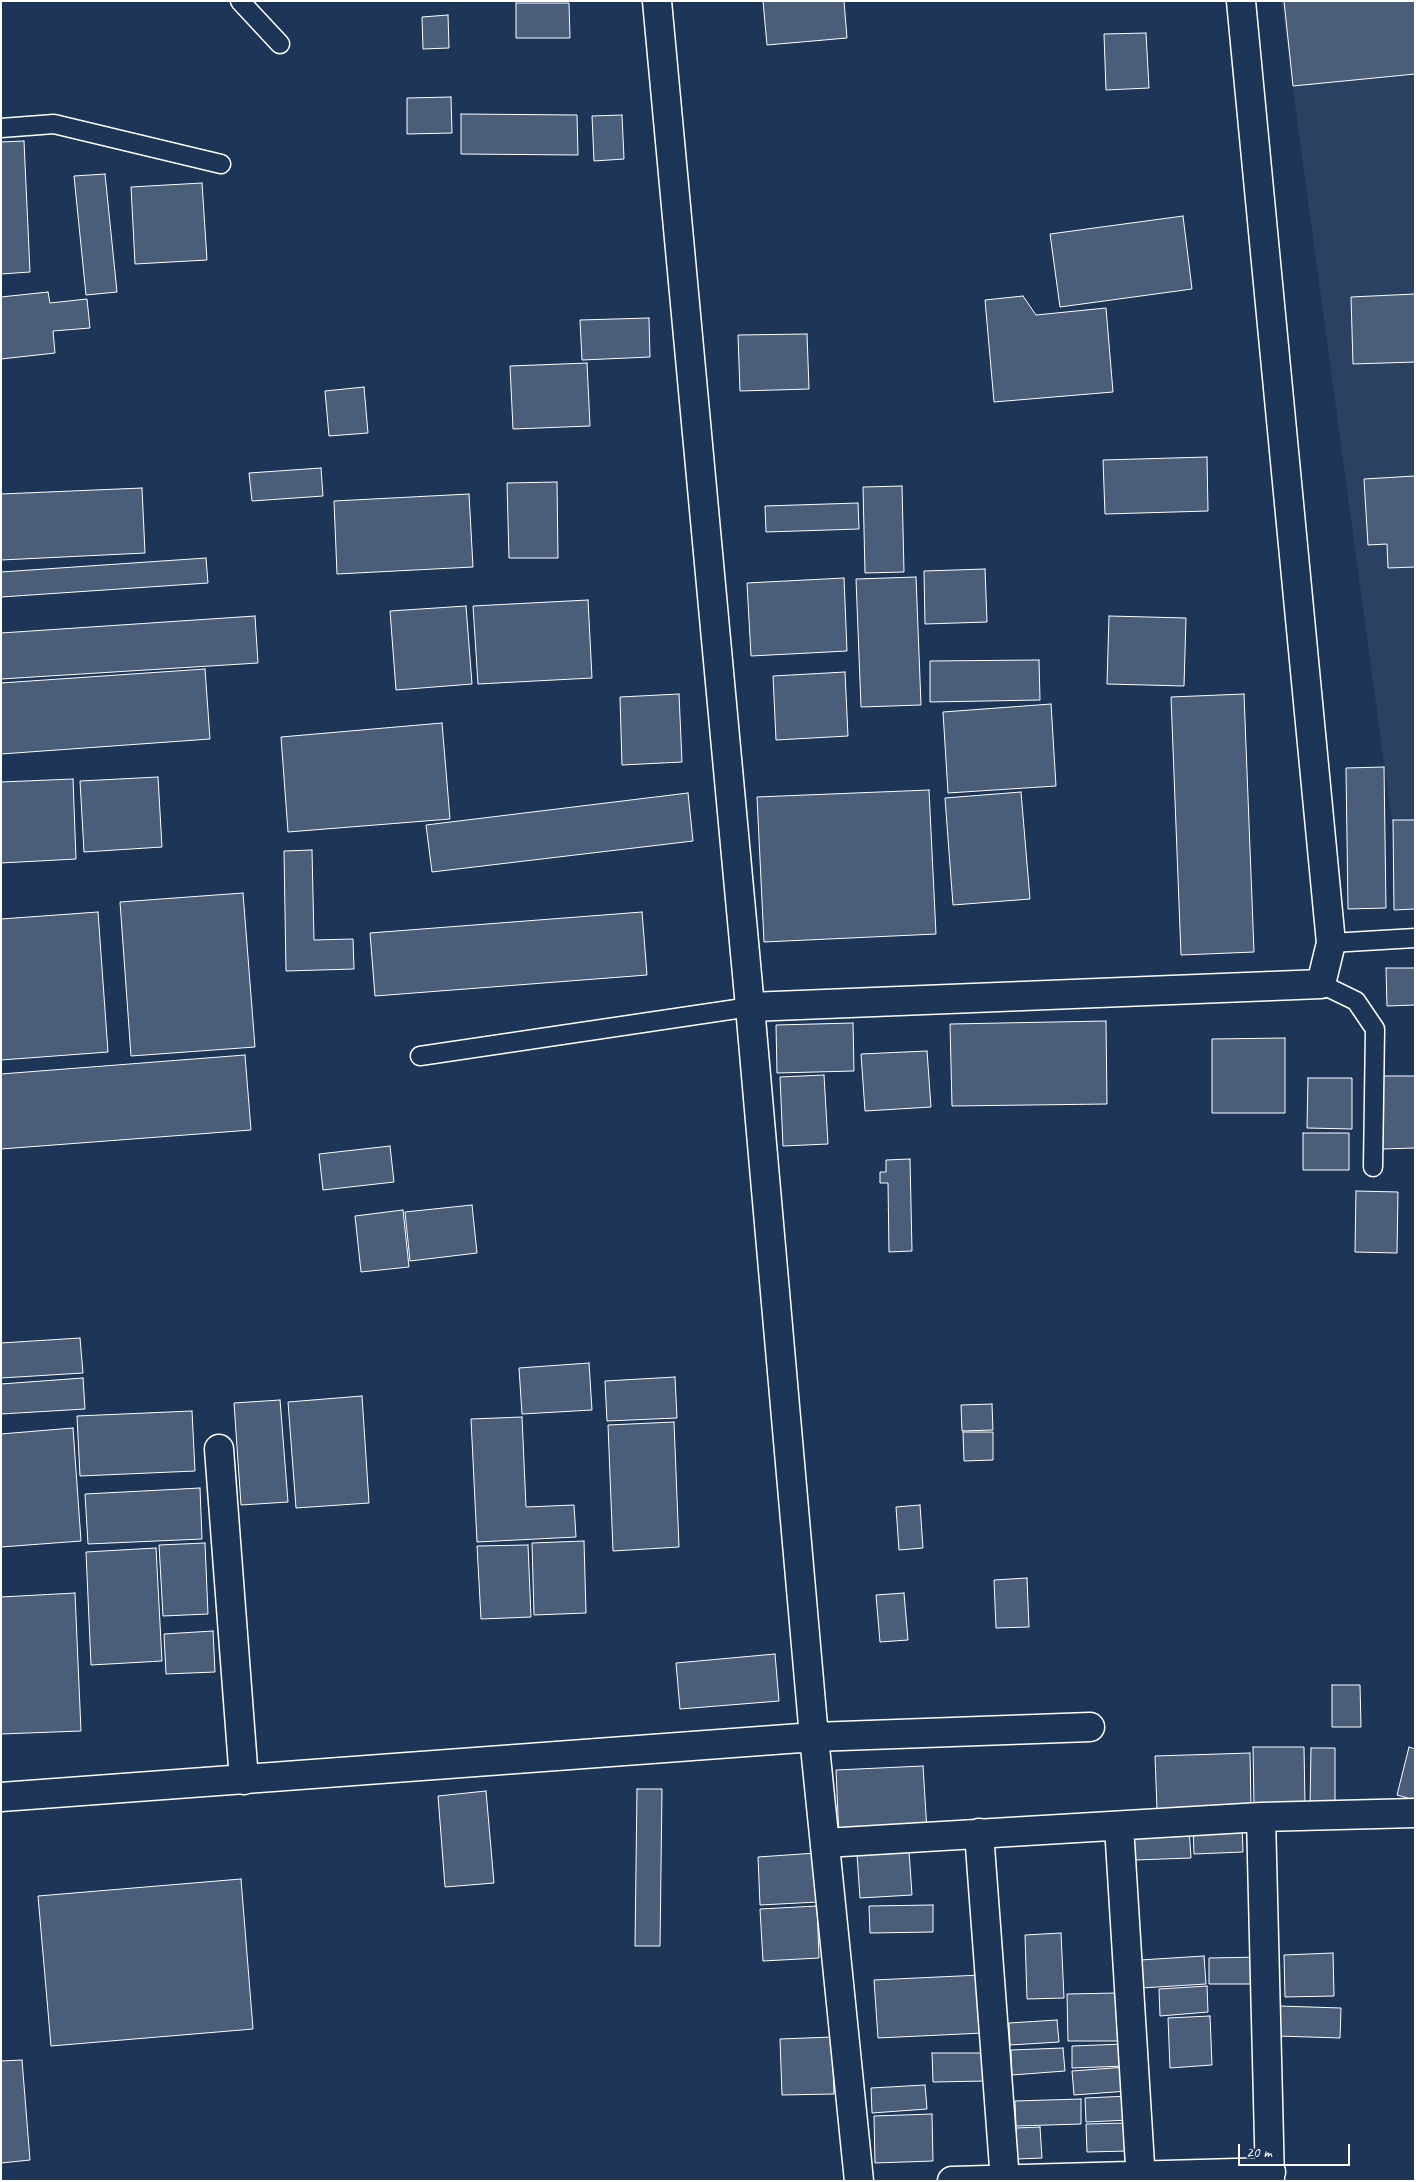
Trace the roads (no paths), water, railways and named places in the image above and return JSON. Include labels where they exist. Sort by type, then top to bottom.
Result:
[{"type":"street","points":[[657,1],[750,1007],[814,1737],[859,2181]]},
{"type":"street","points":[[750,1007],[1321,984],[1331,943],[1241,1]]},
{"type":"street","points":[[219,1450],[244,1780]]},
{"type":"street","points":[[1,1798],[814,1737],[1090,1727]]},
{"type":"street","points":[[825,1843],[1261,1817],[1415,1813]]},
{"type":"street","points":[[952,2181],[1271,2176],[1261,1817]]},
{"type":"street","points":[[1119,1826],[1140,2178]]},
{"type":"street","points":[[979,1833],[1005,2180]]},
{"type":"lane","points":[[240,1],[280,44]]},
{"type":"lane","points":[[1,128],[54,124],[221,164]]},
{"type":"lane","points":[[1331,943],[1415,938]]},
{"type":"lane","points":[[1321,984],[1356,1001],[1375,1029],[1373,1167]]},
{"type":"lane","points":[[420,1056],[750,1007]]}]
